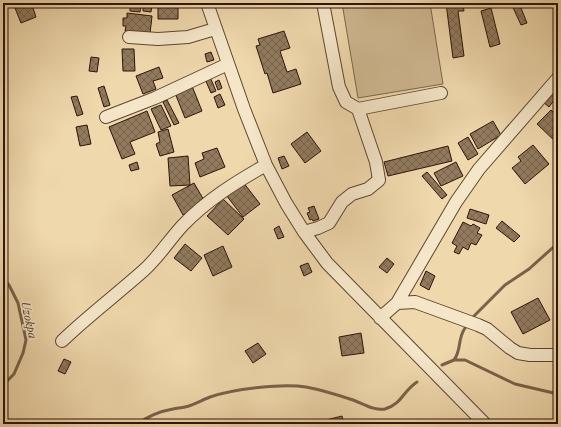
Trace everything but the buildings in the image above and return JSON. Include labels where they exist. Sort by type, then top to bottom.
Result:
[{"type":"street","points":[[207,3],[244,109],[266,165],[286,203],[304,232],[327,263],[481,422]]},
{"type":"street","points":[[304,232],[329,223],[342,202],[352,194],[368,189],[379,180],[376,162],[358,109],[346,102],[339,87],[323,3]]},
{"type":"street","points":[[129,37],[158,39],[188,37],[215,29]]},
{"type":"street","points":[[106,117],[155,98],[228,64]]},
{"type":"street","points":[[380,318],[397,303],[456,202],[479,169],[558,78]]},
{"type":"street","points":[[358,109],[441,93]]},
{"type":"street","points":[[62,341],[144,270],[158,256],[183,225],[212,199],[242,178],[266,165]]},
{"type":"street","points":[[397,303],[415,302],[478,325],[487,329],[518,353],[530,355],[558,355]]},
{"type":"shaded area","points":[[342,3],[430,3],[443,84],[358,98]]},
{"type":"waterway","points":[[473,317],[505,285],[529,269],[558,243]]},
{"type":"waterway","name":"Uzokpa","points":[[3,278],[9,285],[18,303],[26,340],[23,353],[14,374],[3,385]]},
{"type":"waterway","points":[[454,360],[465,328]]},
{"type":"waterway","points":[[442,365],[454,360],[465,360],[515,384],[558,394]]},
{"type":"waterway","points":[[137,424],[159,413],[195,404],[220,394],[244,389],[272,386],[306,387],[342,396],[373,408],[385,409],[391,407],[399,401],[408,389],[417,382]]}]
